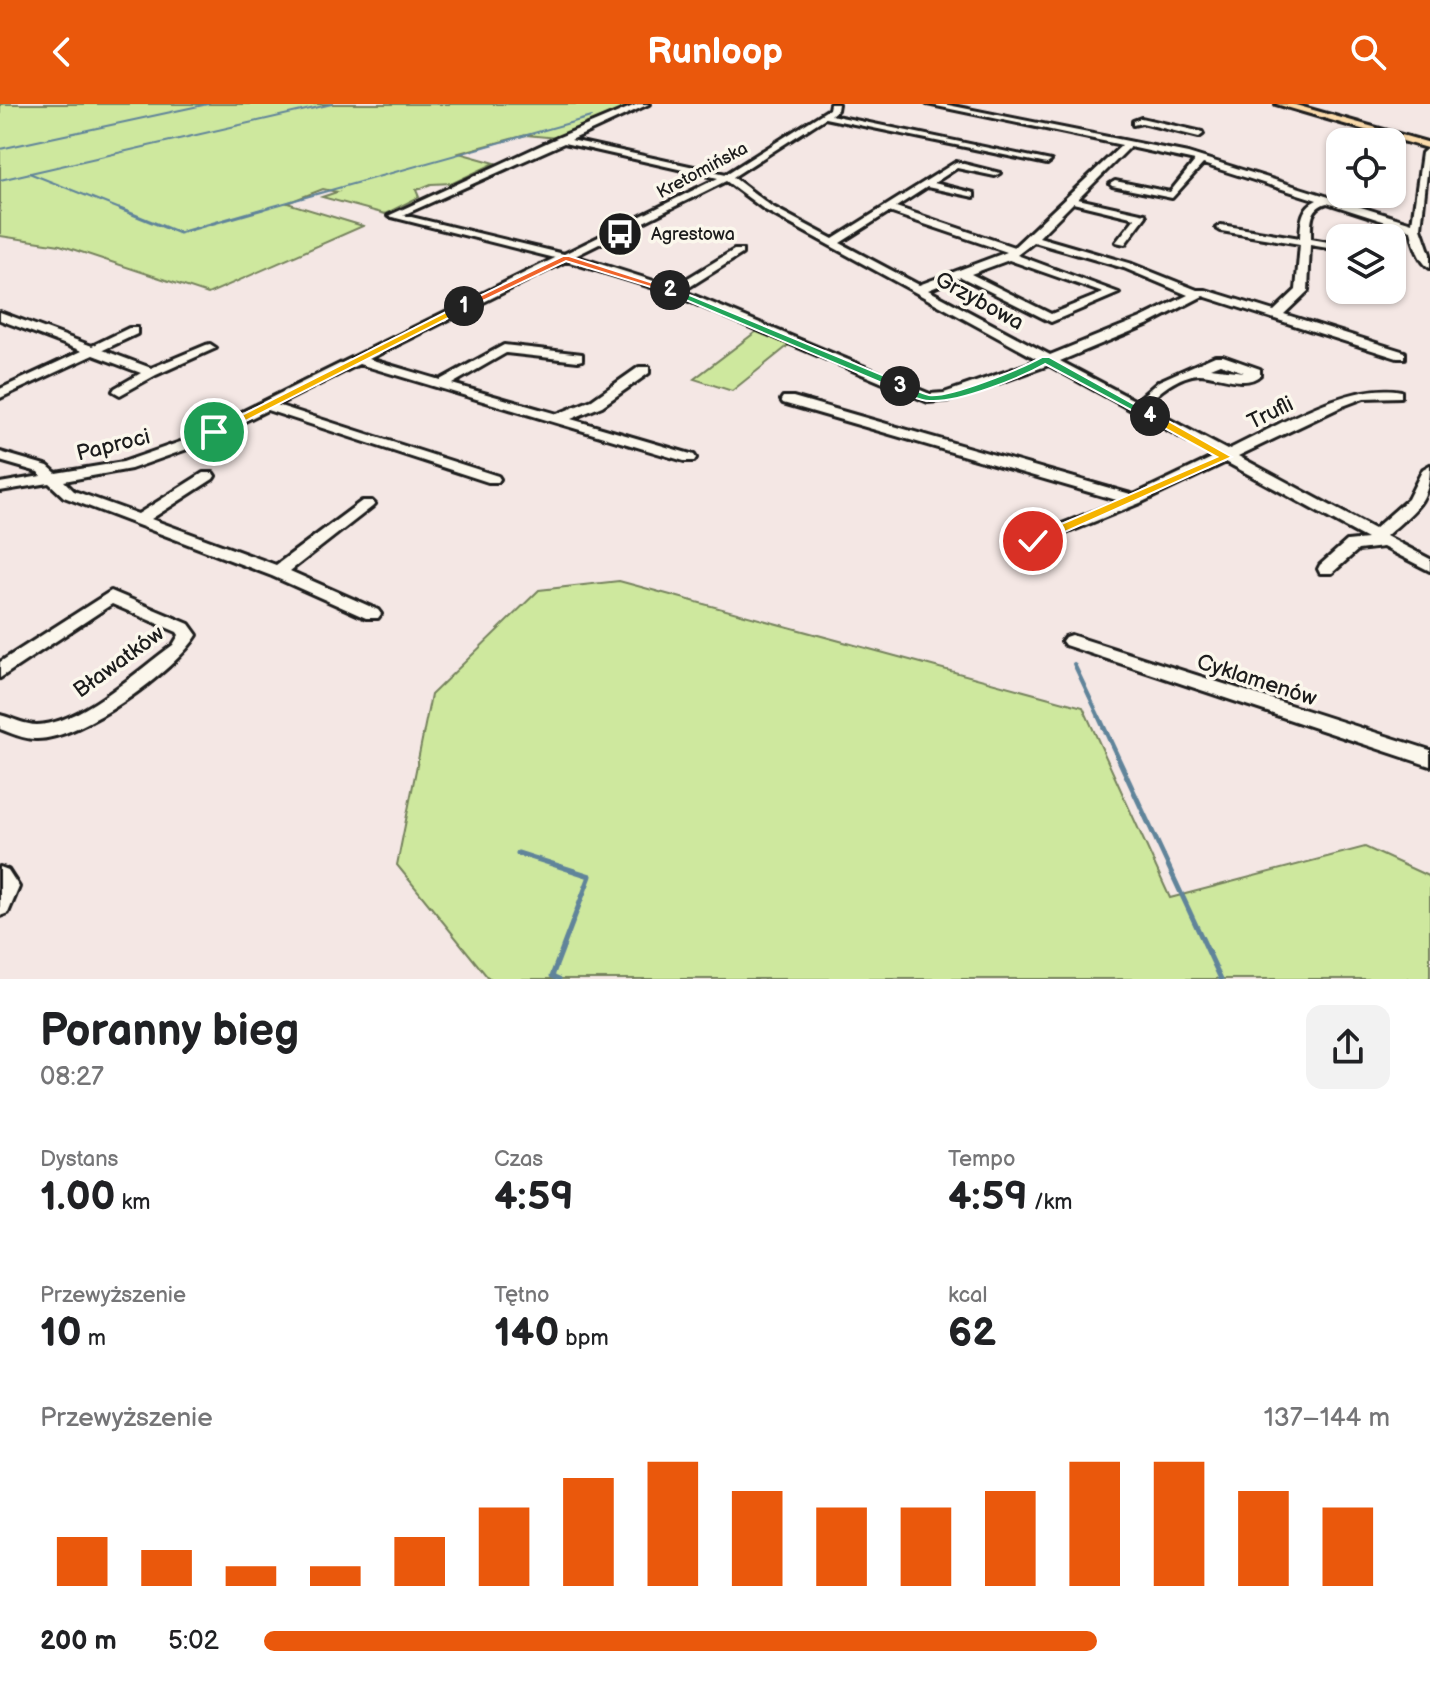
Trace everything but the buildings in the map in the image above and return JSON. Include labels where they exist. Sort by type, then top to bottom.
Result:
[{"type":"main road","points":[[1281,104],[1430,145]]},
{"type":"main road","points":[[1295,104],[1430,145]]},
{"type":"street","points":[[645,104],[393,216],[566,258],[674,291],[928,398],[945,397],[1026,370],[1045,359],[1145,321],[1198,293]]},
{"type":"street","name":"Kretomińska","points":[[318,380],[727,177],[826,116],[834,104]]},
{"type":"street","points":[[931,104],[1178,154],[1326,200]]},
{"type":"street","points":[[826,116],[1047,161]]},
{"type":"street","points":[[1136,123],[1141,120],[1199,134]]},
{"type":"street","points":[[1178,154],[1208,125]]},
{"type":"street","points":[[560,140],[727,177]]},
{"type":"street","points":[[920,289],[965,275],[1011,253],[1032,238],[1129,143]]},
{"type":"street","points":[[1430,145],[1426,153],[1416,227],[1418,240],[1430,265]]},
{"type":"street","points":[[1115,184],[1172,195],[1201,160]]},
{"type":"street","points":[[833,243],[956,165],[995,173]]},
{"type":"street","name":"Grzybowa","points":[[727,177],[768,208],[1430,566]]},
{"type":"street","points":[[926,184],[971,195]]},
{"type":"street","points":[[1071,200],[1141,216],[1121,242]]},
{"type":"street","points":[[1276,315],[1302,291],[1309,209],[1326,200]]},
{"type":"street","points":[[888,208],[1113,293],[1051,318],[965,275]]},
{"type":"street","points":[[1353,208],[1430,229]]},
{"type":"street","points":[[1221,228],[1326,245]]},
{"type":"street","points":[[1032,238],[1098,256],[1198,293],[1401,355]]},
{"type":"street","points":[[674,291],[738,252]]},
{"type":"street","points":[[0,316],[151,372]]},
{"type":"street","points":[[0,394],[133,331]]},
{"type":"street","points":[[120,391],[151,372],[210,348]]},
{"type":"street","points":[[442,384],[504,349],[578,357]]},
{"type":"street","points":[[358,360],[689,458]]},
{"type":"street","points":[[560,418],[597,403],[644,370]]},
{"type":"street","points":[[1137,409],[1146,394],[1161,383],[1194,370]]},
{"type":"street","name":"Paproci","points":[[0,487],[53,480],[157,457],[318,380]]},
{"type":"street","name":"Trufli","points":[[1033,541],[1135,500],[1338,403],[1363,394],[1396,394]]},
{"type":"street","points":[[788,400],[1135,500]]},
{"type":"street","points":[[267,406],[493,479]]},
{"type":"street","points":[[0,456],[43,469],[69,494],[278,572],[372,614]]},
{"type":"street","points":[[1353,545],[1382,539],[1415,501],[1430,469]]},
{"type":"street","points":[[139,520],[208,476]]},
{"type":"street","points":[[278,572],[367,504]]},
{"type":"street","points":[[1326,569],[1358,538],[1351,523]]},
{"type":"street","name":"Bławatków","points":[[0,671],[111,597],[183,628],[188,635],[179,649],[75,722],[53,731],[34,732],[0,722]]},
{"type":"street","name":"Cyklamenów","points":[[1071,641],[1430,758]]},
{"type":"street","points":[[0,877],[8,887],[0,906]]},
{"type":"green space","points":[[0,104],[636,104],[557,138],[526,135],[459,153],[495,163],[453,183],[431,184],[416,190],[419,197],[385,214],[322,197],[337,192],[323,189],[287,203],[363,226],[208,294],[60,245],[0,236]]},
{"type":"green space","points":[[757,331],[789,345],[732,391],[694,379]]},
{"type":"green space","points":[[619,581],[1083,707],[1170,898],[1365,847],[1430,877],[1430,979],[489,979],[397,865],[431,695],[539,590]]},
{"type":"waterway","points":[[0,149],[208,104]]},
{"type":"waterway","points":[[30,173],[332,104]]},
{"type":"waterway","points":[[256,211],[591,117]]},
{"type":"waterway","points":[[0,180],[30,173]]},
{"type":"waterway","points":[[30,173],[122,210]]},
{"type":"waterway","points":[[256,211],[263,209]]},
{"type":"waterway","points":[[122,210],[179,233],[256,211]]},
{"type":"waterway","points":[[1074,664],[1100,719]]},
{"type":"waterway","points":[[1099,717],[1221,979]]},
{"type":"waterway","points":[[518,853],[590,876],[552,976],[559,979]]},
{"type":"place","name":"Agrestowa","points":[[620,234]]},
{"type":"route","points":[[214,432],[566,258],[674,291],[928,398],[945,397],[991,379],[1026,370],[1045,359],[1226,457],[1135,500],[1033,541]]}]
